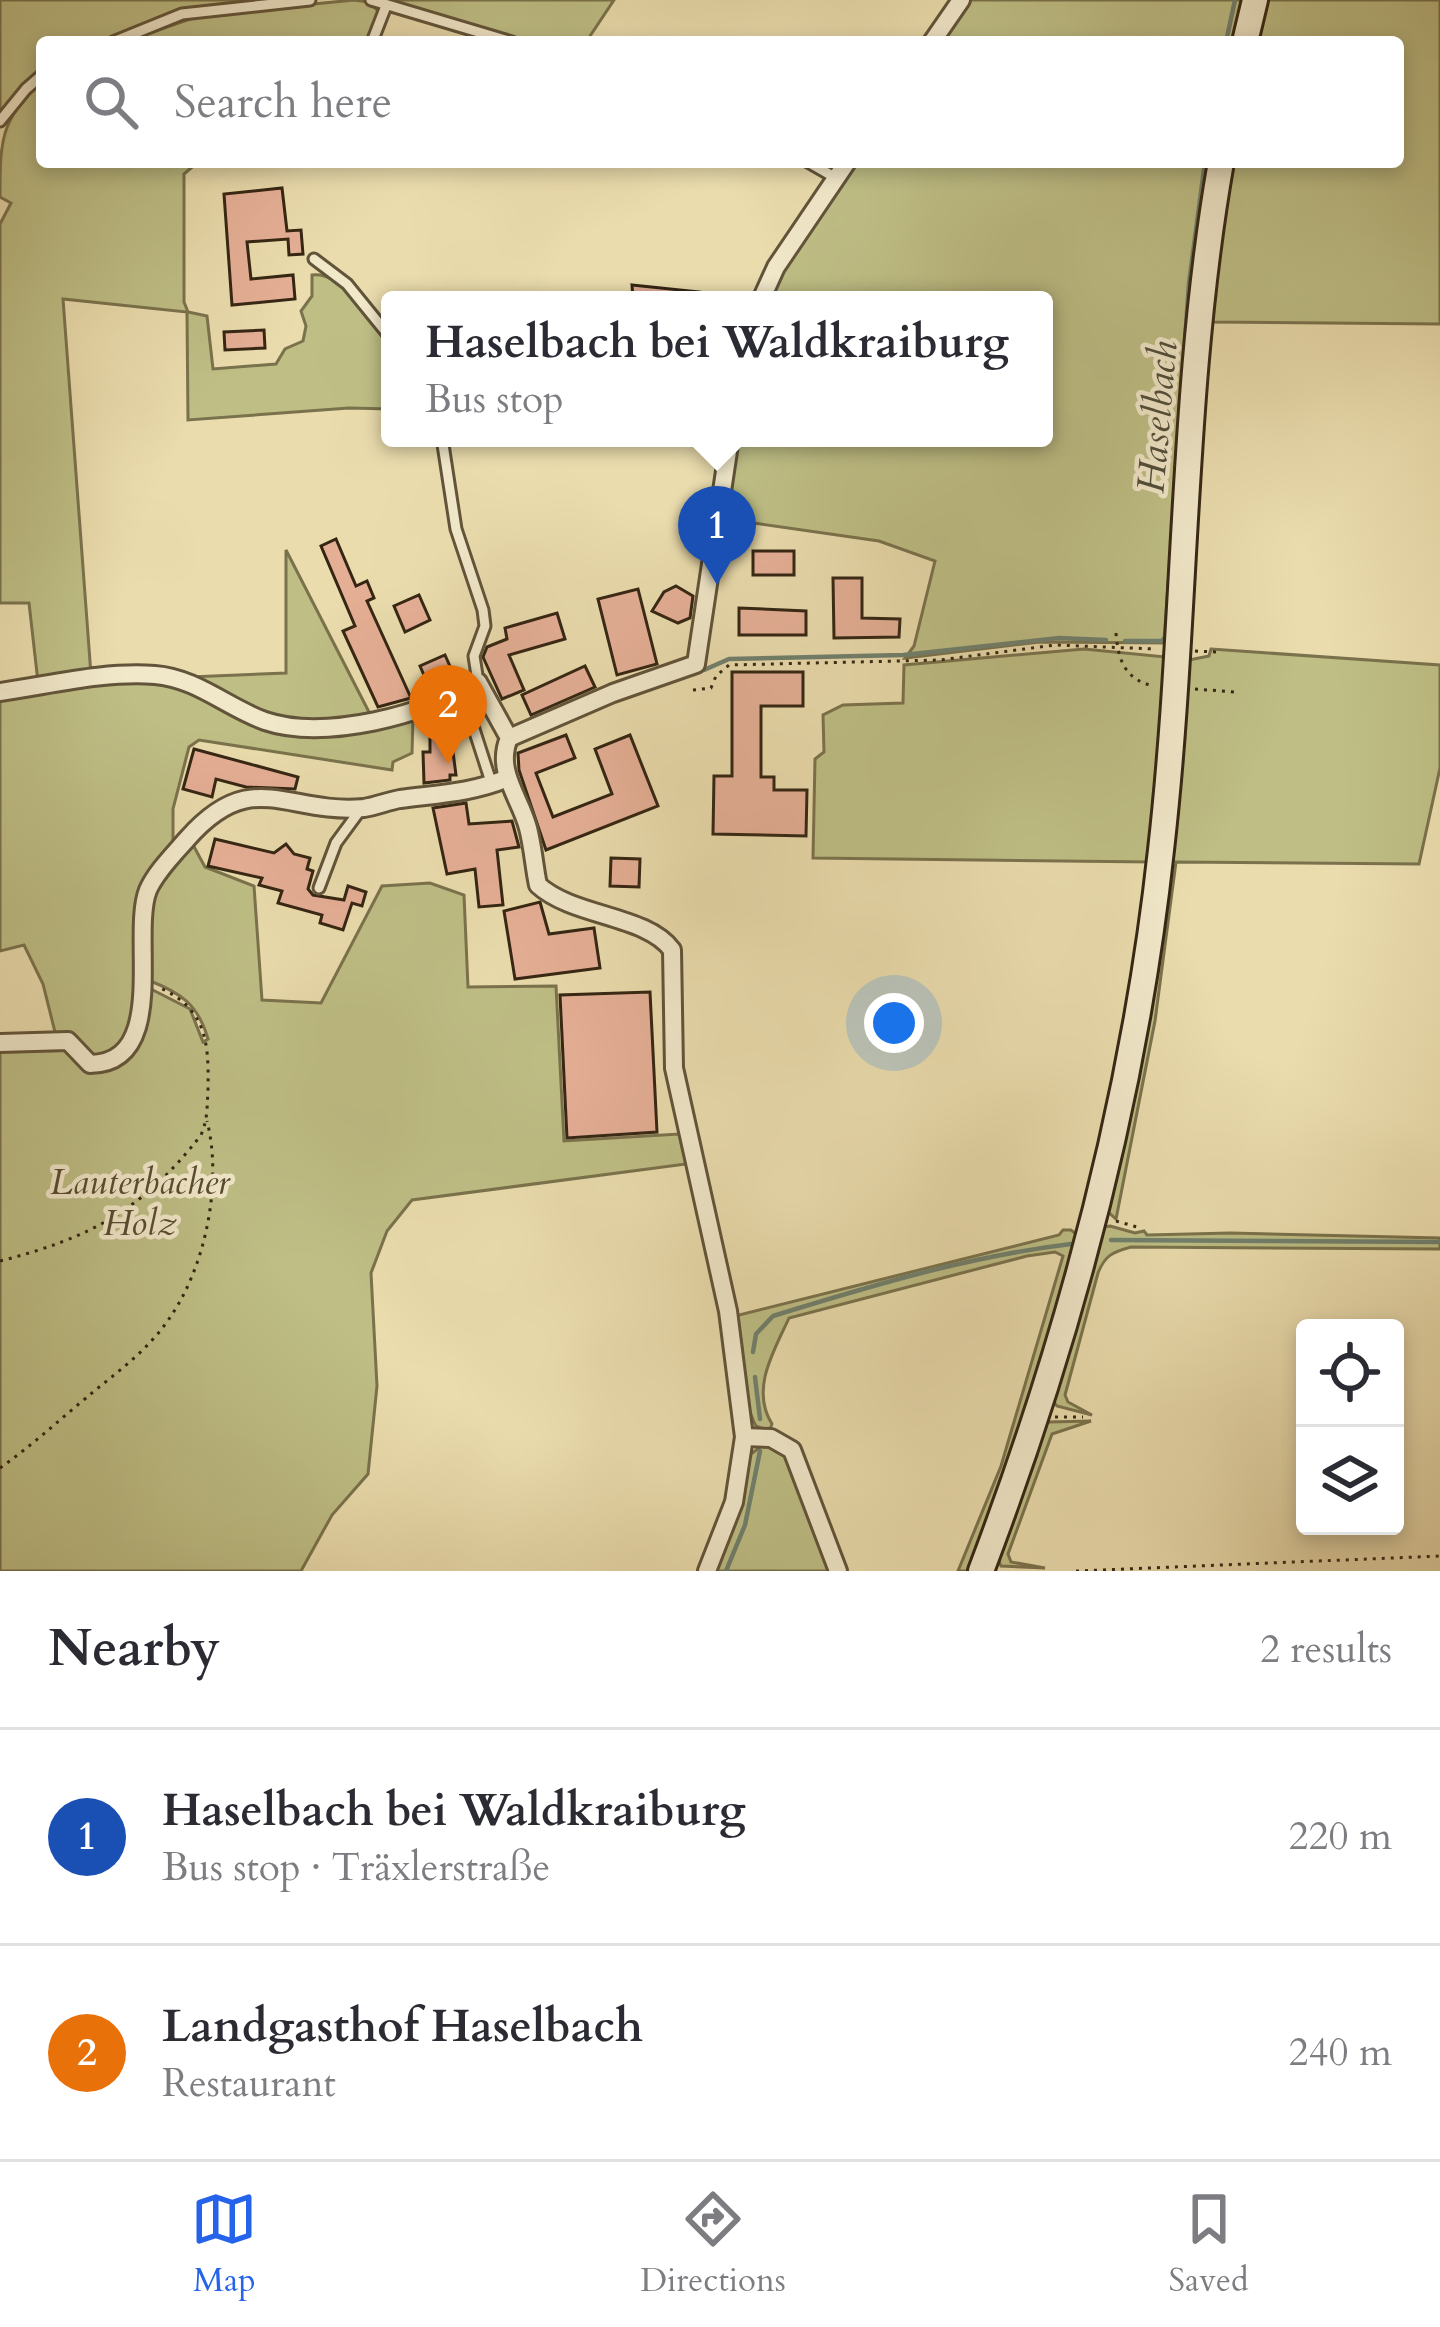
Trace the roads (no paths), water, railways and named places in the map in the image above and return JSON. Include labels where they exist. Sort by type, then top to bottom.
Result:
[{"type":"street","points":[[936,36],[962,0]]},
{"type":"street","points":[[1246,36],[1255,0]]},
{"type":"street","points":[[764,291],[844,168]]},
{"type":"street","points":[[981,1571],[1037,1416],[1096,1216],[1137,1022],[1152,929],[1180,650],[1199,341],[1220,168]]},
{"type":"street","points":[[508,738],[696,664],[729,447]]},
{"type":"street","points":[[0,692],[94,678],[158,675],[181,680],[268,722],[320,727],[380,720],[450,697],[478,682],[508,738],[500,781],[528,828],[542,890],[656,936],[672,950],[674,1069],[728,1311],[744,1437],[734,1502],[707,1571]]},
{"type":"street","points":[[0,1042],[59,1039],[76,1048],[85,1062],[109,1062],[131,1040],[145,982],[143,926],[148,889],[212,813],[242,798],[266,796],[314,806],[368,808],[392,800],[455,794],[500,781]]},
{"type":"street","points":[[744,1437],[771,1438],[792,1450],[838,1571]]},
{"type":"lane","points":[[128,36],[182,14],[310,0]]},
{"type":"lane","points":[[371,0],[492,36]]},
{"type":"lane","points":[[374,36],[386,5]]},
{"type":"lane","points":[[0,121],[36,80]]},
{"type":"lane","points":[[818,168],[836,178]]},
{"type":"lane","points":[[314,260],[347,284],[381,326]]},
{"type":"lane","points":[[443,447],[456,529],[485,619],[474,656],[478,682]]},
{"type":"lane","points":[[450,697],[460,717],[472,723],[500,781]]},
{"type":"lane","points":[[320,888],[345,825],[368,808]]},
{"type":"waterway","name":"Haselbach","points":[[1227,36],[1235,0]]},
{"type":"waterway","name":"Haselbach","points":[[1179,428],[1189,283],[1204,168]]},
{"type":"waterway","name":"Haselbach","points":[[1125,641],[1162,641],[1165,637],[1171,553]]},
{"type":"waterway","name":"Haselbach","points":[[704,670],[729,659],[903,655],[1059,638],[1106,640]]},
{"type":"waterway","points":[[1111,1240],[1440,1242]]},
{"type":"waterway","points":[[753,1352],[756,1334],[773,1316],[958,1264],[1071,1244]]},
{"type":"waterway","points":[[755,1377],[760,1419]]},
{"type":"waterway","points":[[726,1571],[745,1525],[760,1451]]},
{"type":"place","name":"Haselbach bei Waldkraiburg","points":[[717,585]]},
{"type":"place","name":"Landgasthof Haselbach","points":[[448,764]]},
{"type":"park label","name":"Lauterbacher Holz","points":[[140,1202]]}]
